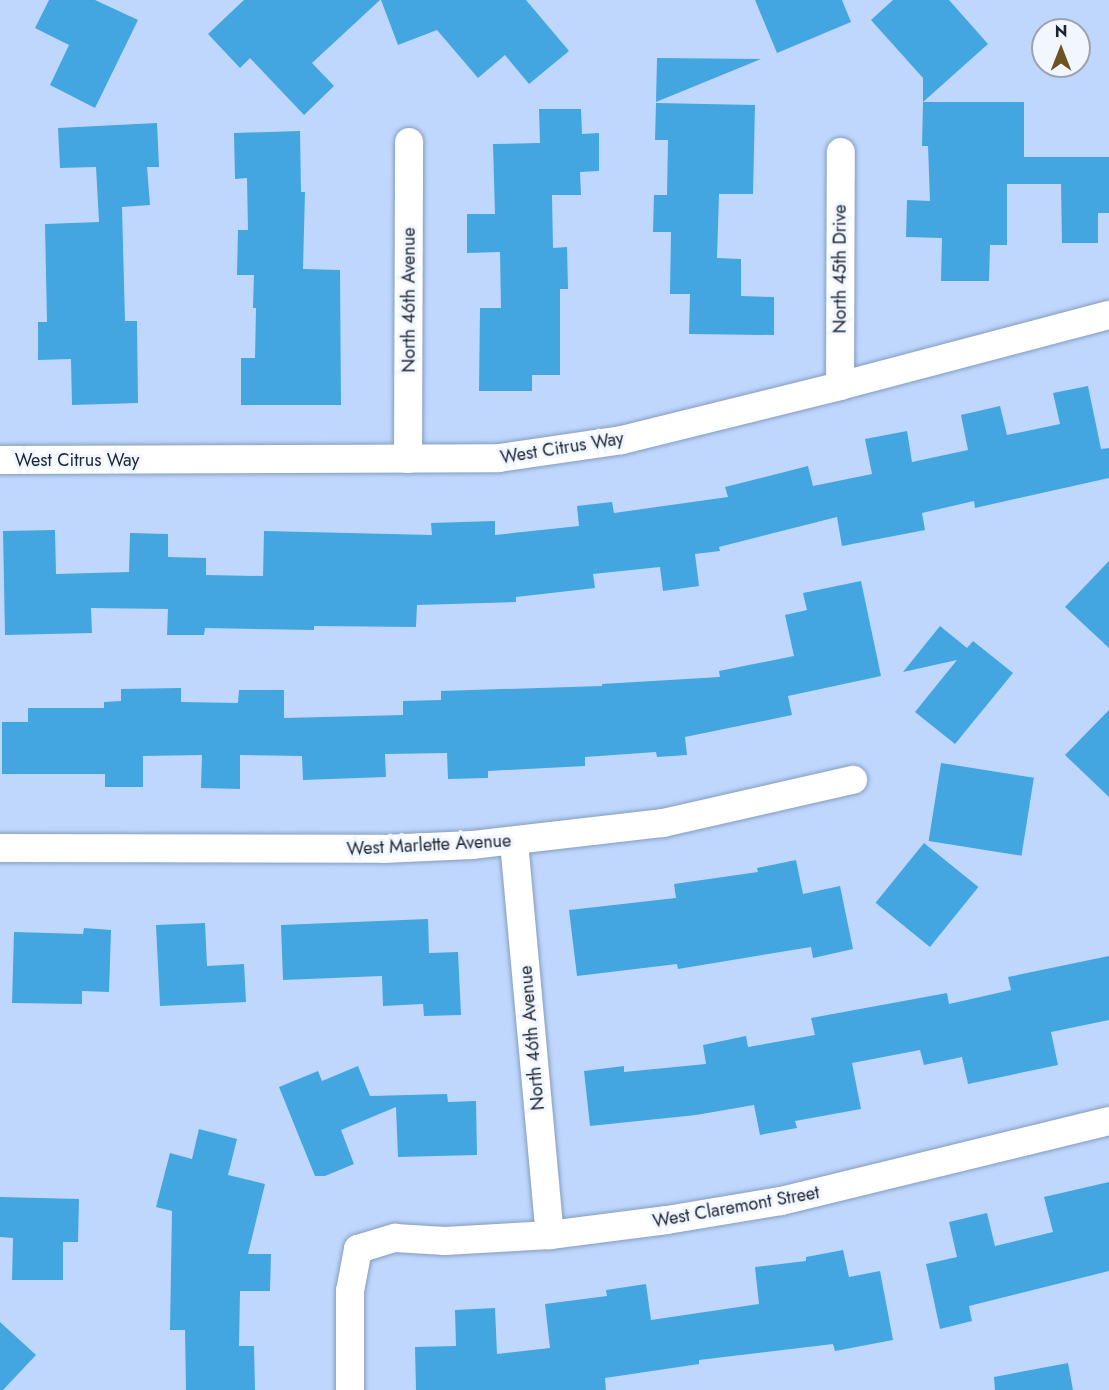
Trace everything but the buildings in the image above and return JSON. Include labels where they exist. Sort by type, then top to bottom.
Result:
[{"type":"street","name":"North 46th Avenue","points":[[408,459],[409,142]]},
{"type":"street","name":"North 45th Drive","points":[[840,386],[841,152]]},
{"type":"street","name":"West Citrus Way","points":[[0,460],[499,458],[622,440],[840,386],[1109,315]]},
{"type":"street","name":"West Marlette Avenue","points":[[0,848],[383,849],[514,842],[663,823],[853,780]]},
{"type":"street","name":"North 46th Avenue","points":[[514,842],[550,1235]]},
{"type":"street","name":"West Claremont Street","points":[[350,1390],[350,1291],[358,1249],[395,1238],[446,1241],[550,1235],[781,1201],[1109,1121]]}]
